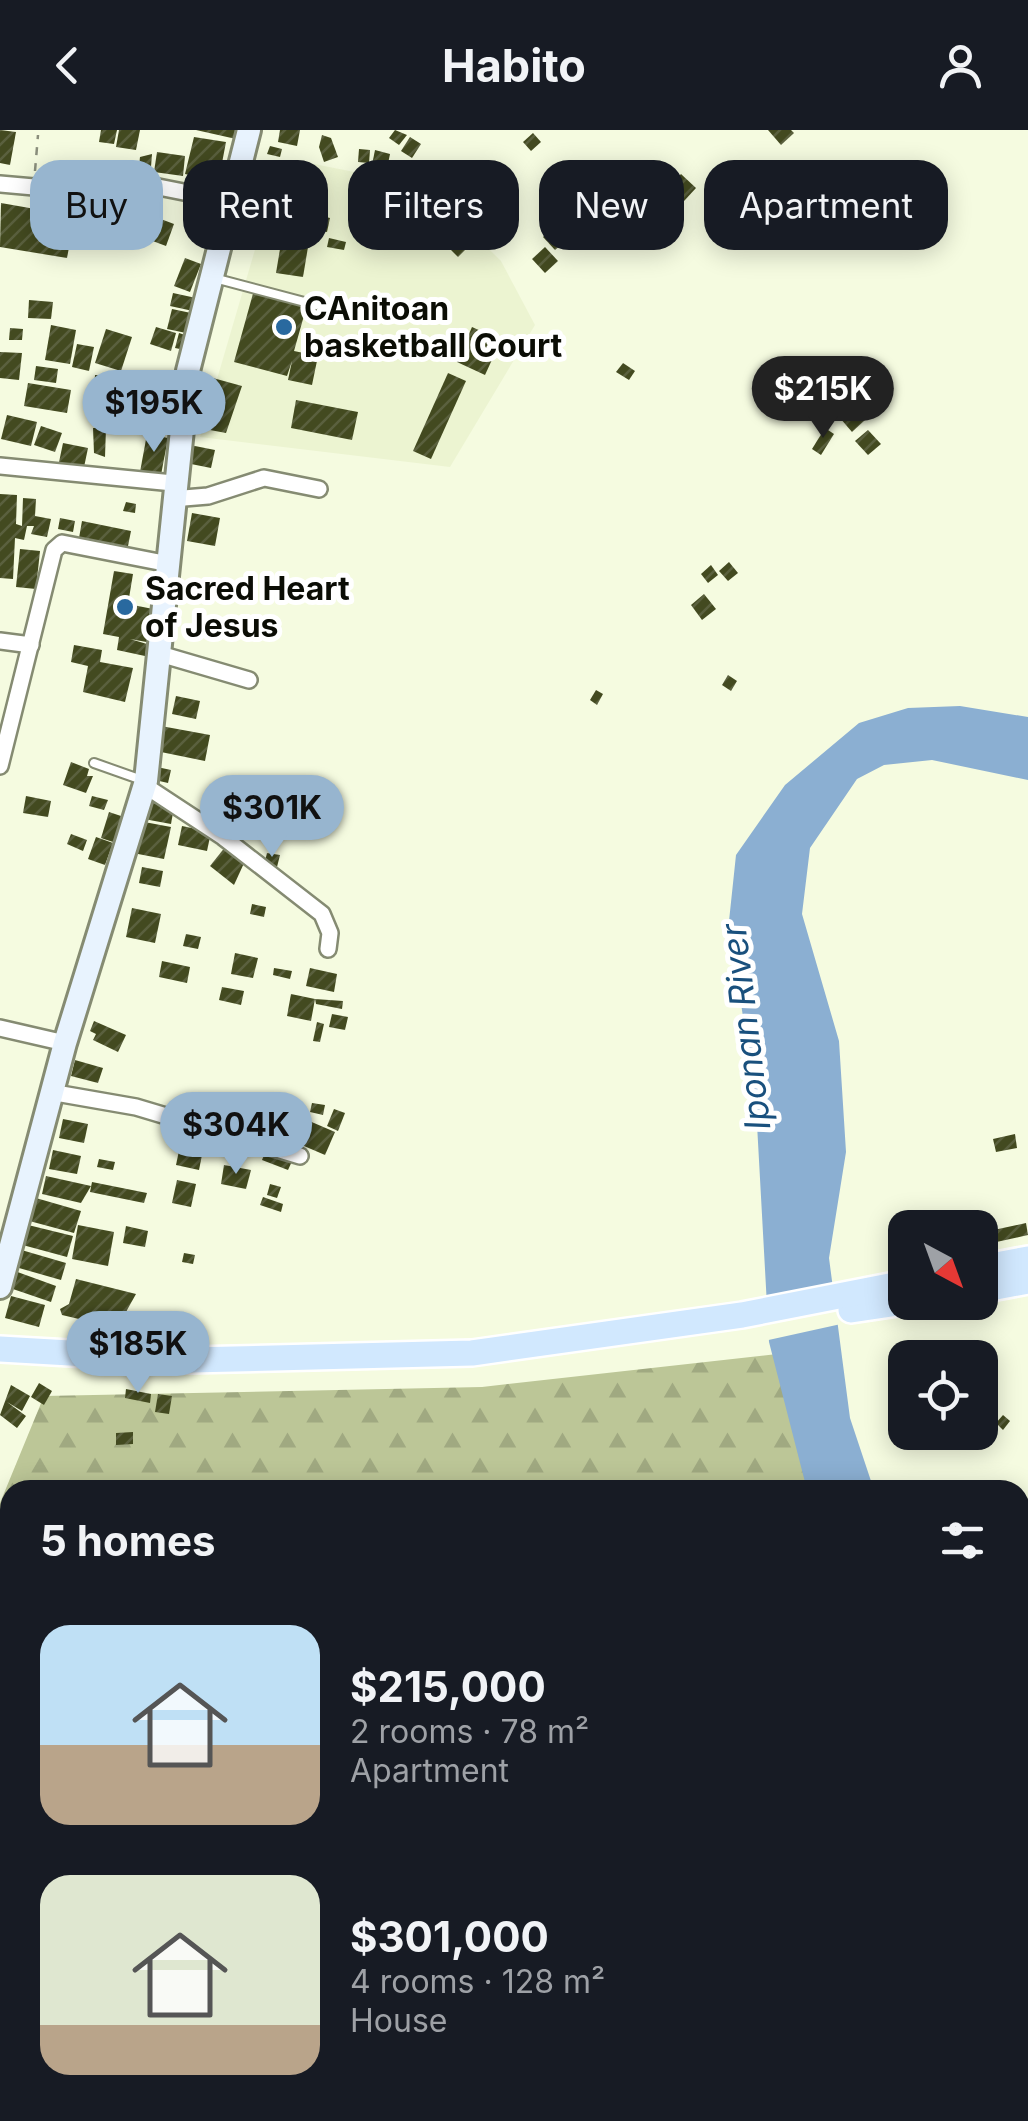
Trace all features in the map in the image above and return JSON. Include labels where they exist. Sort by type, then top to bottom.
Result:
[{"type":"main road","points":[[998,1264],[1028,1258]]},
{"type":"main road","points":[[998,1287],[1028,1281]]},
{"type":"main road","points":[[774,1308],[820,1314],[888,1289]]},
{"type":"main road","points":[[0,1349],[191,1360],[472,1353],[774,1308],[888,1302]]},
{"type":"street","points":[[243,160],[249,130]]},
{"type":"street","points":[[0,184],[30,187]]},
{"type":"street","points":[[0,1287],[50,1092],[145,783],[169,564],[172,491],[188,371],[221,250]]},
{"type":"street","points":[[0,466],[208,496],[264,478],[319,489]]},
{"type":"street","points":[[0,766],[54,550],[62,543],[169,564]]},
{"type":"street","points":[[0,641],[31,645]]},
{"type":"street","points":[[160,654],[249,680]]},
{"type":"street","points":[[145,783],[322,914],[330,933],[328,949]]},
{"type":"street","points":[[0,1028],[65,1042]]},
{"type":"street","points":[[50,1092],[136,1107],[300,1156]]},
{"type":"lane","points":[[214,278],[316,305]]},
{"type":"lane","points":[[94,763],[145,783]]},
{"type":"path","points":[[36,160],[38,135]]},
{"type":"shaded area","points":[[328,167],[348,171],[348,250],[490,250],[501,261],[535,325],[450,467],[200,437],[255,250],[328,250]]},
{"type":"green space","points":[[786,1353],[824,1480],[9,1480],[44,1396],[482,1387]]},
{"type":"water","name":"Iponan River","points":[[960,706],[1028,717],[1028,780],[932,760],[884,765],[857,779],[810,848],[802,914],[839,1041],[846,1152],[829,1258],[850,1418],[871,1480],[804,1480],[769,1342],[756,1106],[729,921],[736,855],[785,785],[859,723],[908,708]]},
{"type":"pier","points":[[837,1286],[841,1324],[764,1341],[762,1301]]},
{"type":"building","points":[[0,130],[16,132],[10,165],[0,163]]},
{"type":"building","points":[[101,130],[117,130],[114,144],[99,142]]},
{"type":"building","points":[[119,130],[140,130],[136,150],[116,147]]},
{"type":"building","points":[[196,130],[238,130],[236,139]]},
{"type":"building","points":[[280,130],[300,130],[297,146],[278,142]]},
{"type":"building","points":[[395,130],[407,135],[399,145],[389,138]]},
{"type":"building","points":[[768,130],[791,130],[794,133],[781,145]]},
{"type":"building","points":[[533,133],[541,142],[531,151],[523,142]]},
{"type":"building","points":[[322,135],[331,138],[338,157],[323,160],[319,147]]},
{"type":"building","points":[[194,137],[226,142],[223,160],[188,160]]},
{"type":"building","points":[[410,137],[421,144],[412,158],[401,151]]},
{"type":"building","points":[[270,146],[282,149],[280,157],[267,154]]},
{"type":"building","points":[[359,149],[370,150],[369,160],[358,160]]},
{"type":"building","points":[[375,150],[390,154],[389,160],[373,160]]},
{"type":"building","points":[[157,152],[185,156],[183,176],[163,173],[163,160],[156,160]]},
{"type":"building","points":[[684,177],[696,188],[684,201]]},
{"type":"building","points":[[1,203],[30,208],[30,250],[69,250],[67,258],[0,247]]},
{"type":"building","points":[[163,220],[174,224],[166,246],[163,245]]},
{"type":"building","points":[[329,238],[346,242],[344,250],[328,247]]},
{"type":"building","points":[[280,250],[308,250],[303,277],[276,273]]},
{"type":"building","points":[[548,250],[558,261],[545,273],[532,259]]},
{"type":"building","points":[[185,258],[201,264],[190,292],[174,286]]},
{"type":"building","points":[[254,290],[307,305],[294,351],[318,356],[312,385],[288,380],[292,361],[287,376],[234,362]]},
{"type":"building","points":[[173,293],[196,298],[193,311],[170,306]]},
{"type":"building","points":[[29,300],[53,302],[51,319],[28,318]]},
{"type":"building","points":[[172,309],[191,313],[186,333],[167,329]]},
{"type":"building","points":[[51,325],[76,330],[70,364],[45,360]]},
{"type":"building","points":[[156,327],[176,333],[171,351],[150,344]]},
{"type":"building","points":[[472,327],[501,340],[485,375],[457,362]]},
{"type":"building","points":[[10,328],[23,329],[22,340],[9,340]]},
{"type":"building","points":[[106,329],[132,337],[121,371],[95,363]]},
{"type":"building","points":[[179,333],[188,336],[185,350],[175,348]]},
{"type":"building","points":[[77,344],[94,347],[89,371],[72,367]]},
{"type":"building","points":[[0,352],[22,353],[19,380],[0,378]]},
{"type":"building","points":[[623,363],[635,371],[629,380],[616,372]]},
{"type":"building","points":[[36,366],[58,369],[56,383],[34,380]]},
{"type":"building","points":[[448,373],[466,381],[431,459],[413,451]]},
{"type":"building","points":[[130,374],[153,378],[152,387],[128,383]]},
{"type":"building","points":[[95,375],[110,376],[109,389],[94,388]]},
{"type":"building","points":[[202,375],[242,386],[226,433],[194,427],[197,410],[192,409]]},
{"type":"building","points":[[28,383],[71,390],[67,413],[24,406]]},
{"type":"building","points":[[111,393],[113,406],[97,408],[95,395]]},
{"type":"building","points":[[296,400],[358,412],[352,440],[291,428]]},
{"type":"building","points":[[853,406],[865,420],[852,432],[840,418]]},
{"type":"building","points":[[103,409],[133,415],[130,429],[100,423]]},
{"type":"building","points":[[7,415],[37,422],[31,446],[1,439]]},
{"type":"building","points":[[41,426],[62,433],[55,452],[34,445]]},
{"type":"building","points":[[93,428],[106,428],[105,457],[94,453]]},
{"type":"building","points":[[825,428],[834,434],[821,455],[812,449]]},
{"type":"building","points":[[868,430],[881,444],[868,455],[855,441]]},
{"type":"building","points":[[147,434],[168,438],[161,475],[140,472]]},
{"type":"building","points":[[63,443],[88,448],[83,472],[58,467]]},
{"type":"building","points":[[185,444],[215,450],[211,468],[181,462]]},
{"type":"building","points":[[0,494],[17,495],[16,524],[22,526],[23,498],[36,499],[35,516],[51,519],[47,537],[31,534],[34,526],[27,526],[24,540],[15,538],[13,579],[0,578]]},
{"type":"building","points":[[126,502],[136,504],[135,513],[123,511]]},
{"type":"building","points":[[192,513],[220,518],[215,546],[187,541]]},
{"type":"building","points":[[60,518],[75,521],[73,532],[58,529]]},
{"type":"building","points":[[82,521],[131,531],[126,556],[99,551],[101,542],[79,538]]},
{"type":"building","points":[[20,549],[40,551],[36,589],[16,587]]},
{"type":"building","points":[[729,562],[738,573],[728,581],[719,571]]},
{"type":"building","points":[[711,565],[718,575],[708,583],[701,574]]},
{"type":"building","name":"Sacred Heart of Jesus","points":[[114,571],[133,574],[128,604],[158,610],[152,643],[130,639],[147,644],[145,656],[117,650],[119,637],[103,634]]},
{"type":"building","points":[[704,594],[716,609],[702,620],[691,605]]},
{"type":"building","points":[[74,645],[102,650],[100,662],[133,668],[125,702],[83,692],[88,666],[71,662]]},
{"type":"building","points":[[728,675],[737,681],[731,691],[722,685]]},
{"type":"building","points":[[596,690],[603,694],[597,705],[590,700]]},
{"type":"building","points":[[176,696],[200,701],[196,719],[172,714]]},
{"type":"building","points":[[161,726],[210,735],[205,761],[156,751]]},
{"type":"building","points":[[71,762],[89,769],[87,776],[93,776],[86,793],[63,785]]},
{"type":"building","points":[[157,767],[171,770],[168,783],[155,780]]},
{"type":"building","points":[[26,796],[51,801],[48,817],[23,813]]},
{"type":"building","points":[[92,796],[108,800],[104,810],[89,806]]},
{"type":"building","points":[[148,802],[174,807],[171,824],[144,819]]},
{"type":"building","points":[[109,812],[124,817],[116,843],[101,838]]},
{"type":"building","points":[[139,821],[171,827],[164,859],[133,853]]},
{"type":"building","points":[[182,826],[211,832],[207,851],[178,845]]},
{"type":"building","points":[[71,834],[87,840],[83,851],[67,844]]},
{"type":"building","points":[[96,837],[113,843],[105,865],[88,859]]},
{"type":"building","points":[[226,846],[245,861],[234,885],[210,866]]},
{"type":"building","points":[[267,853],[280,855],[277,867],[264,865]]},
{"type":"building","points":[[142,867],[163,871],[160,887],[139,883]]},
{"type":"building","points":[[252,904],[266,907],[264,917],[250,914]]},
{"type":"building","points":[[132,908],[161,914],[155,943],[126,937]]},
{"type":"building","points":[[186,934],[201,937],[198,949],[183,946]]},
{"type":"building","points":[[235,953],[258,958],[253,978],[231,974]]},
{"type":"building","points":[[162,961],[190,967],[187,983],[159,977]]},
{"type":"building","points":[[274,968],[292,971],[290,979],[273,975]]},
{"type":"building","points":[[310,968],[337,974],[334,992],[306,986]]},
{"type":"building","points":[[222,987],[244,991],[241,1005],[219,1000]]},
{"type":"building","points":[[291,994],[315,999],[311,1021],[287,1016]]},
{"type":"building","points":[[315,999],[343,1001],[342,1009],[316,1004]]},
{"type":"building","points":[[332,1014],[348,1017],[345,1030],[329,1027]]},
{"type":"building","points":[[94,1021],[126,1035],[118,1052],[93,1040],[96,1034],[90,1031]]},
{"type":"building","points":[[317,1022],[324,1024],[320,1042],[313,1041]]},
{"type":"building","points":[[75,1060],[103,1068],[98,1083],[71,1076]]},
{"type":"building","points":[[197,1096],[231,1103],[227,1123],[193,1116]]},
{"type":"building","points":[[312,1103],[325,1105],[323,1115],[310,1112]]},
{"type":"building","points":[[334,1109],[345,1113],[338,1131],[327,1126]]},
{"type":"building","points":[[63,1119],[88,1124],[84,1143],[59,1138]]},
{"type":"building","points":[[307,1120],[335,1132],[325,1155],[297,1143]]},
{"type":"building","points":[[1015,1134],[1017,1148],[996,1152],[993,1139]]},
{"type":"building","points":[[180,1146],[203,1150],[199,1170],[176,1165]]},
{"type":"building","points":[[266,1149],[293,1159],[288,1170],[262,1160]]},
{"type":"building","points":[[53,1150],[81,1156],[77,1174],[49,1169]]},
{"type":"building","points":[[99,1159],[115,1162],[113,1170],[97,1167]]},
{"type":"building","points":[[224,1165],[251,1170],[246,1189],[221,1184]]},
{"type":"building","points":[[46,1176],[91,1186],[81,1203],[42,1194]]},
{"type":"building","points":[[177,1180],[196,1184],[191,1207],[172,1203]]},
{"type":"building","points":[[92,1182],[147,1193],[144,1203],[90,1192]]},
{"type":"building","points":[[270,1184],[281,1187],[277,1198],[267,1195]]},
{"type":"building","points":[[29,1196],[81,1211],[74,1233],[22,1219]]},
{"type":"building","points":[[263,1197],[283,1204],[281,1212],[260,1205]]},
{"type":"building","points":[[1026,1223],[1028,1235],[998,1242],[998,1229]]},
{"type":"building","points":[[24,1224],[73,1236],[67,1257],[19,1244]]},
{"type":"building","points":[[78,1225],[114,1232],[108,1266],[72,1259]]},
{"type":"building","points":[[126,1226],[148,1231],[145,1247],[123,1243]]},
{"type":"building","points":[[18,1249],[66,1263],[61,1280],[12,1266]]},
{"type":"building","points":[[184,1253],[195,1255],[193,1264],[182,1262]]},
{"type":"building","points":[[12,1270],[56,1286],[51,1302],[7,1287]]},
{"type":"building","points":[[76,1279],[136,1294],[117,1328],[62,1315],[60,1309],[69,1304]]},
{"type":"building","points":[[11,1296],[45,1305],[39,1327],[5,1318]]},
{"type":"building","points":[[39,1383],[52,1391],[44,1405],[31,1397]]},
{"type":"building","points":[[11,1385],[30,1396],[22,1411],[7,1402],[26,1416],[17,1428],[0,1415]]},
{"type":"building","points":[[126,1389],[151,1394],[150,1403],[125,1398]]},
{"type":"building","points":[[158,1394],[172,1396],[169,1414],[155,1412]]},
{"type":"building","points":[[1003,1415],[1010,1421],[1003,1430],[998,1421]]},
{"type":"building","points":[[133,1432],[133,1444],[116,1445],[116,1433]]},
{"type":"place","name":"CAnitoan basketball Court","points":[[284,327]]},
{"type":"place","name":"Sacred Heart of Jesus","points":[[125,607]]}]
